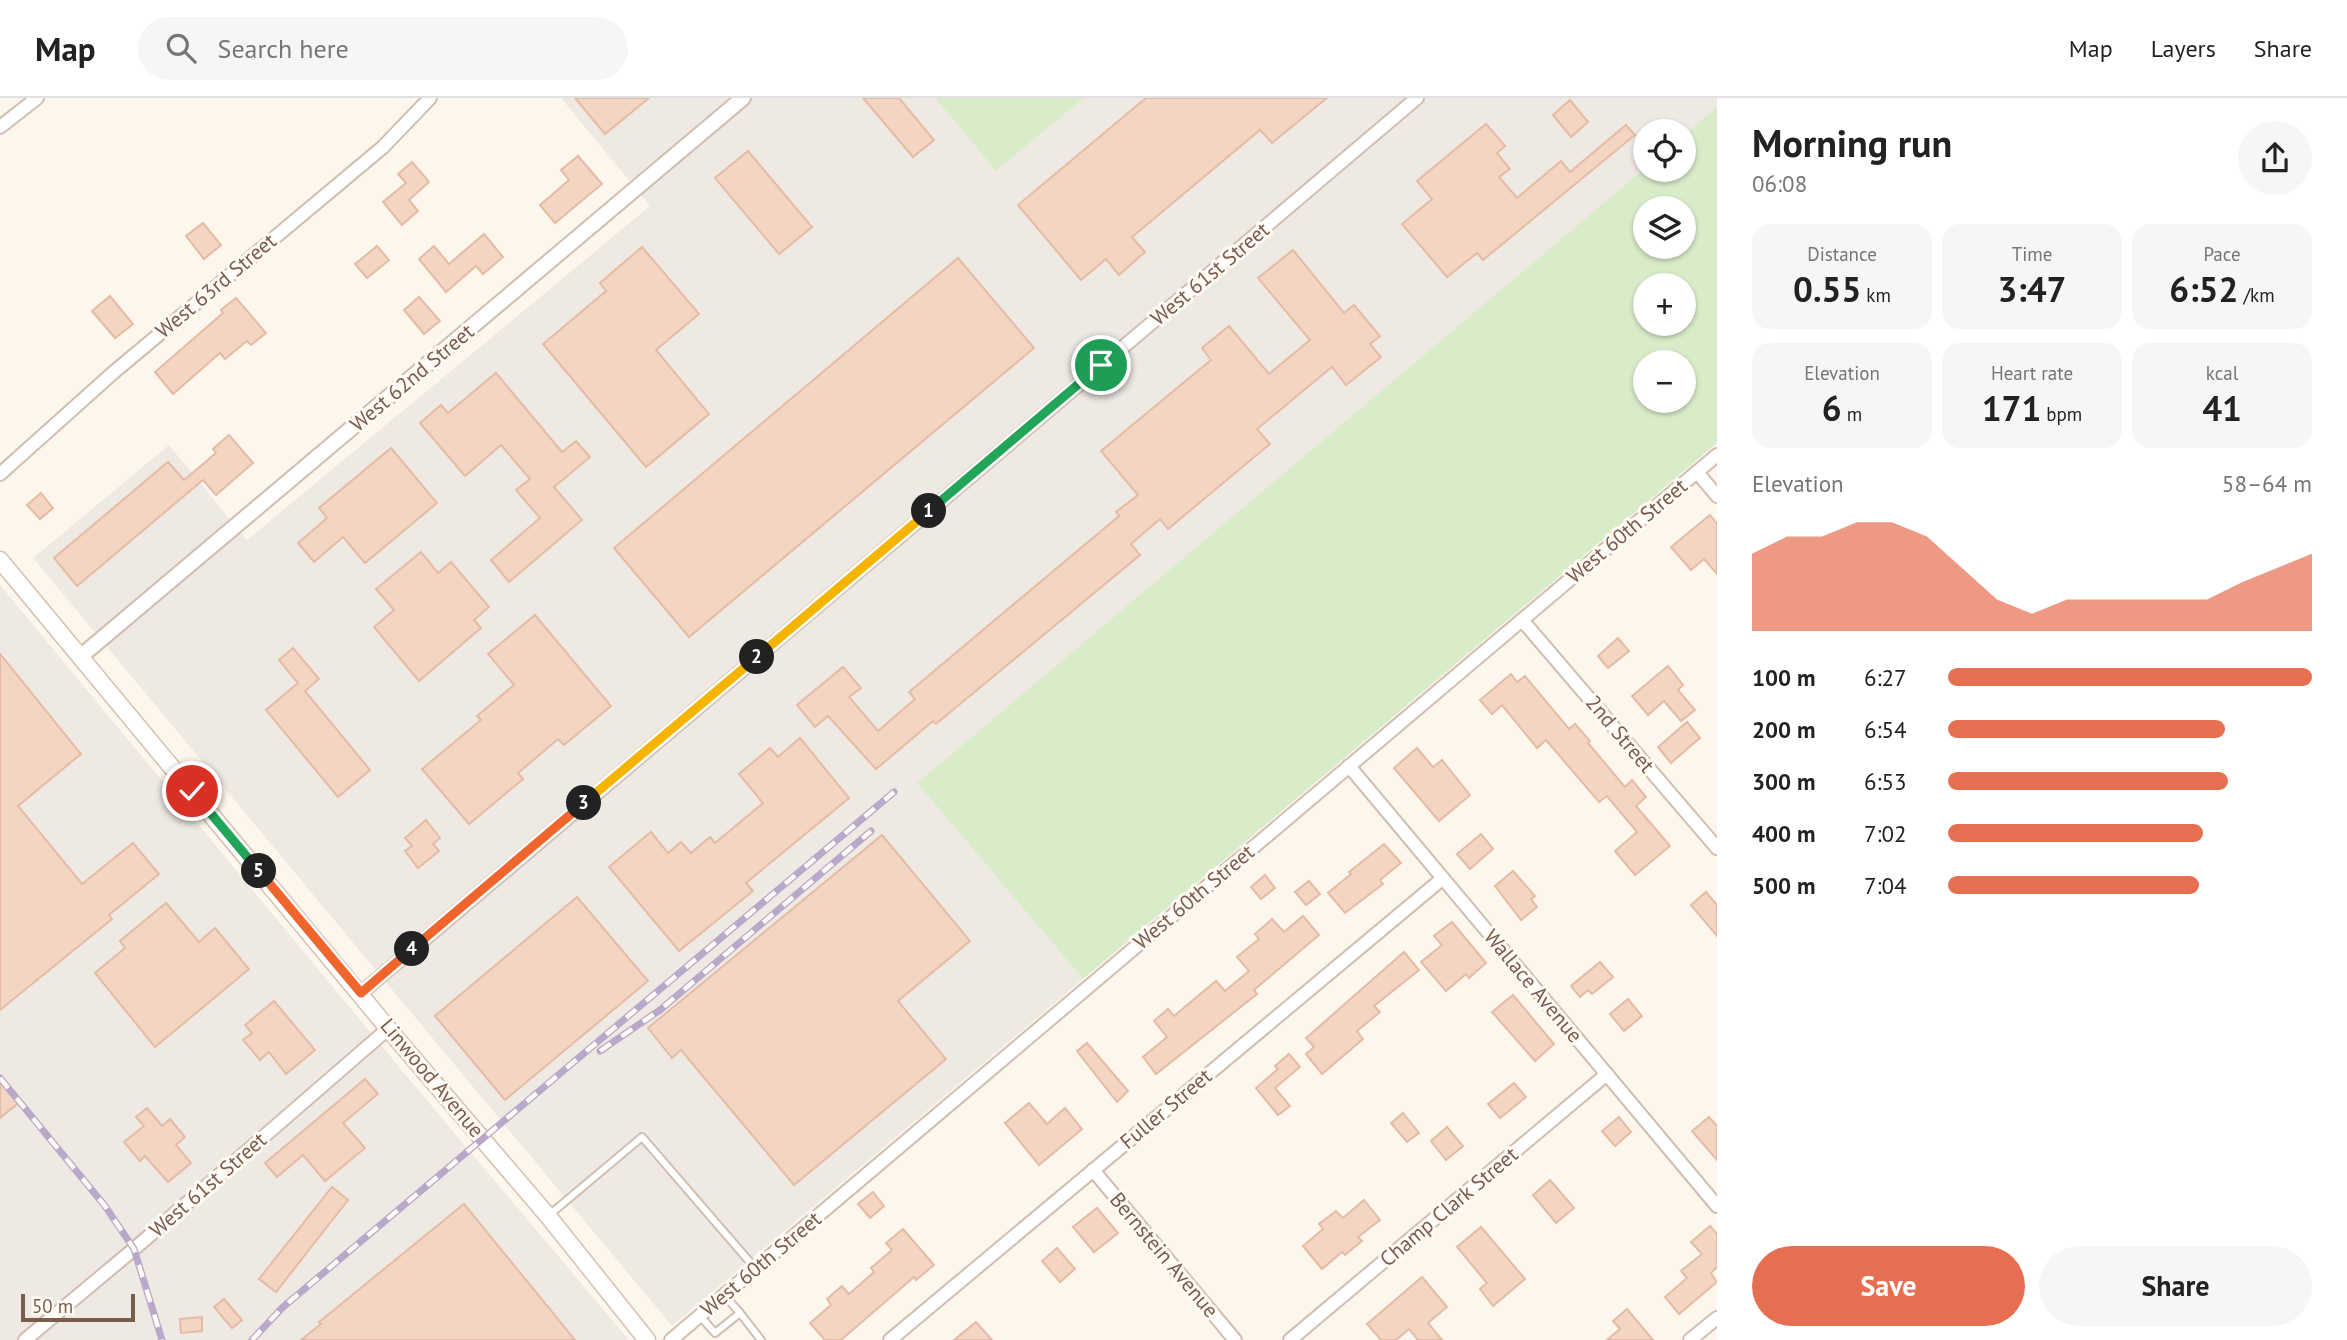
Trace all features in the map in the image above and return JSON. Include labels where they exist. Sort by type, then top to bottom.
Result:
[{"type":"main road","name":"Linwood Avenue","points":[[0,560],[548,1216],[647,1340]]},
{"type":"street","points":[[0,127],[37,98]]},
{"type":"street","name":"West 63rd Street","points":[[0,474],[114,372],[383,147],[430,98]]},
{"type":"street","name":"West 62nd Street","points":[[80,657],[743,98]]},
{"type":"street","name":"West 61st Street","points":[[361,993],[1418,98]]},
{"type":"street","name":"West 60th Street","points":[[671,1340],[1717,455]]},
{"type":"street","points":[[1697,472],[1717,496]]},
{"type":"street","name":"2nd Street","points":[[1522,620],[1717,848]]},
{"type":"street","name":"Wallace Avenue","points":[[1349,766],[1717,1206]]},
{"type":"street","name":"Fuller Street","points":[[890,1340],[1442,879]]},
{"type":"street","name":"West 61st Street","points":[[24,1340],[134,1249],[389,1028]]},
{"type":"street","name":"Champ Clark Street","points":[[1290,1340],[1607,1074]]},
{"type":"street","name":"Bernstein Avenue","points":[[1093,1170],[1235,1340]]},
{"type":"street","points":[[1690,1340],[1717,1318]]},
{"type":"lane","points":[[548,1216],[642,1138],[755,1268]]},
{"type":"lane","points":[[724,1295],[761,1340]]},
{"type":"lane","points":[[707,1340],[740,1313]]},
{"type":"lane","points":[[700,1316],[715,1333]]},
{"type":"shaded area","points":[[561,98],[935,98],[996,171],[1084,98],[1717,98],[1717,107],[1696,125],[1696,119],[1633,119],[1633,178],[917,783],[1083,979],[672,1326],[33,558],[169,445],[247,540],[650,206]]},
{"type":"shaded area","points":[[0,585],[419,1091],[629,1340],[0,1340]]},
{"type":"green space","points":[[935,98],[1084,98],[996,171]]},
{"type":"green space","points":[[1717,107],[1717,443],[1083,979],[917,783],[1633,178],[1633,182],[1696,182],[1696,125]]},
{"type":"building","points":[[575,98],[649,98],[605,134]]},
{"type":"building","points":[[863,98],[899,98],[934,140],[913,157]]},
{"type":"building","points":[[1146,98],[1327,98],[1272,143],[1260,130],[1132,237],[1145,252],[1119,275],[1106,259],[1081,280],[1018,205]]},
{"type":"building","points":[[1570,100],[1588,122],[1571,137],[1553,115]]},
{"type":"building","points":[[1486,124],[1505,146],[1497,153],[1510,169],[1499,177],[1517,198],[1561,161],[1570,172],[1626,125],[1633,133],[1633,137],[1483,260],[1477,253],[1447,277],[1402,224],[1432,199],[1417,181]]},
{"type":"building","points":[[748,151],[812,227],[779,254],[715,178]]},
{"type":"building","points":[[578,156],[602,184],[555,223],[540,205],[569,180],[561,170]]},
{"type":"building","points":[[412,162],[429,182],[409,200],[418,211],[402,225],[383,202],[406,183],[398,174]]},
{"type":"building","points":[[203,223],[221,245],[204,259],[186,236]]},
{"type":"building","points":[[484,234],[503,257],[483,274],[476,266],[446,292],[419,259],[434,246],[449,264]]},
{"type":"building","points":[[377,246],[389,260],[367,278],[355,264]]},
{"type":"building","points":[[642,247],[699,314],[656,350],[709,414],[646,467],[543,344],[606,291],[600,283]]},
{"type":"building","points":[[1293,250],[1344,313],[1354,305],[1380,336],[1370,344],[1381,357],[1346,385],[1332,367],[1257,429],[1270,444],[1168,529],[1160,519],[1131,544],[1140,555],[936,724],[933,721],[876,769],[828,716],[815,727],[797,705],[843,667],[861,688],[849,697],[878,731],[915,699],[909,692],[1119,516],[1116,512],[1138,495],[1101,451],[1211,360],[1202,348],[1229,326],[1269,374],[1310,340],[1258,278]]},
{"type":"building","points":[[958,258],[1034,348],[689,637],[614,548]]},
{"type":"building","points":[[110,296],[133,324],[115,338],[92,311]]},
{"type":"building","points":[[419,297],[440,321],[424,334],[404,310]]},
{"type":"building","points":[[236,298],[266,333],[251,345],[247,341],[225,359],[220,353],[173,394],[155,372],[223,313],[221,310]]},
{"type":"building","points":[[496,373],[562,452],[576,441],[590,457],[554,487],[582,520],[509,582],[491,560],[540,518],[516,490],[530,479],[501,445],[465,476],[420,423],[441,405],[448,413]]},
{"type":"building","points":[[229,435],[253,463],[216,495],[203,480],[77,586],[54,558],[168,462],[184,480],[216,453],[213,449]]},
{"type":"building","points":[[391,448],[437,503],[365,563],[343,537],[314,562],[298,543],[327,518],[319,508]]},
{"type":"building","points":[[41,493],[53,508],[40,519],[27,505]]},
{"type":"building","points":[[1710,515],[1717,524],[1717,574],[1704,559],[1691,570],[1671,547]]},
{"type":"building","points":[[421,552],[438,573],[451,562],[489,607],[474,620],[481,628],[419,681],[374,627],[394,610],[376,589]]},
{"type":"building","points":[[535,615],[611,706],[564,745],[558,739],[518,773],[523,779],[469,824],[422,769],[481,720],[477,716],[514,685],[488,654]]},
{"type":"building","points":[[1618,638],[1629,651],[1608,668],[1598,656]]},
{"type":"building","points":[[293,648],[319,679],[305,691],[370,770],[338,797],[266,710],[298,683],[279,660]]},
{"type":"building","points":[[0,654],[81,754],[18,806],[82,884],[133,843],[159,874],[109,915],[112,919],[0,1010]]},
{"type":"building","points":[[1668,666],[1683,685],[1678,690],[1695,710],[1681,721],[1664,701],[1648,715],[1632,696]]},
{"type":"building","points":[[1511,674],[1517,682],[1525,676],[1569,729],[1575,724],[1625,787],[1632,780],[1646,797],[1636,806],[1670,846],[1635,875],[1615,851],[1637,832],[1607,796],[1599,802],[1546,740],[1537,748],[1502,705],[1492,714],[1480,700]]},
{"type":"building","points":[[1687,722],[1700,738],[1671,763],[1658,747]]},
{"type":"building","points":[[800,738],[849,798],[746,883],[753,891],[679,951],[609,867],[651,832],[668,853],[681,842],[691,853],[710,837],[715,843],[763,803],[739,774],[770,748],[778,757]]},
{"type":"building","points":[[1417,748],[1433,767],[1442,760],[1470,795],[1439,821],[1394,768]]},
{"type":"building","points":[[426,820],[440,838],[433,844],[439,851],[418,868],[405,851],[412,846],[405,838]]},
{"type":"building","points":[[1481,834],[1493,849],[1470,869],[1457,854]]},
{"type":"building","points":[[882,835],[970,941],[898,1001],[946,1059],[794,1185],[681,1050],[672,1058],[648,1028]]},
{"type":"building","points":[[1384,844],[1401,863],[1380,880],[1383,884],[1345,913],[1328,893]]},
{"type":"building","points":[[1513,871],[1535,896],[1531,899],[1537,907],[1521,920],[1495,886]]},
{"type":"building","points":[[1265,875],[1275,888],[1261,899],[1251,887]]},
{"type":"building","points":[[1309,881],[1320,894],[1306,905],[1295,892]]},
{"type":"building","points":[[1706,892],[1717,905],[1717,936],[1691,905]]},
{"type":"building","points":[[577,897],[648,981],[505,1100],[435,1016]]},
{"type":"building","points":[[166,903],[199,942],[215,928],[249,969],[155,1047],[95,973],[125,948],[120,941]]},
{"type":"building","points":[[1303,916],[1319,935],[1254,990],[1257,994],[1156,1074],[1143,1057],[1167,1037],[1154,1021],[1168,1009],[1174,1016],[1216,981],[1225,991],[1249,971],[1237,957],[1259,939],[1255,934],[1272,919],[1284,932]]},
{"type":"building","points":[[1452,922],[1486,963],[1469,978],[1466,974],[1446,991],[1421,962],[1442,945],[1434,936]]},
{"type":"building","points":[[1404,952],[1419,970],[1374,1006],[1380,1012],[1357,1031],[1363,1039],[1322,1074],[1306,1054],[1314,1047],[1306,1038]]},
{"type":"building","points":[[1600,962],[1613,977],[1592,994],[1588,990],[1580,997],[1571,986]]},
{"type":"building","points":[[1513,995],[1554,1044],[1535,1061],[1492,1012]]},
{"type":"building","points":[[1628,999],[1642,1016],[1624,1031],[1610,1014]]},
{"type":"building","points":[[274,1001],[315,1050],[286,1074],[269,1052],[260,1060],[243,1040],[252,1033],[245,1025]]},
{"type":"building","points":[[1087,1043],[1128,1091],[1117,1102],[1077,1051]]},
{"type":"building","points":[[1289,1054],[1300,1067],[1275,1088],[1290,1106],[1278,1115],[1256,1088],[1278,1069],[1275,1066]]},
{"type":"building","points":[[0,1076],[21,1101],[0,1118]]},
{"type":"building","points":[[365,1079],[378,1094],[343,1123],[365,1148],[325,1181],[303,1155],[277,1177],[265,1163]]},
{"type":"building","points":[[1514,1083],[1526,1097],[1500,1118],[1488,1104]]},
{"type":"building","points":[[1029,1103],[1047,1124],[1065,1108],[1082,1129],[1039,1165],[1005,1123]]},
{"type":"building","points":[[147,1108],[162,1126],[170,1119],[185,1137],[176,1145],[191,1163],[168,1182],[145,1156],[140,1161],[124,1142],[144,1126],[136,1117]]},
{"type":"building","points":[[1403,1113],[1419,1133],[1407,1142],[1391,1123]]},
{"type":"building","points":[[1619,1117],[1631,1132],[1615,1146],[1602,1131]]},
{"type":"building","points":[[1709,1117],[1717,1126],[1717,1160],[1692,1131]]},
{"type":"building","points":[[1447,1127],[1463,1146],[1446,1160],[1431,1141]]},
{"type":"building","points":[[1550,1180],[1574,1208],[1556,1223],[1533,1195]]},
{"type":"building","points":[[332,1187],[348,1200],[276,1292],[259,1279]]},
{"type":"building","points":[[873,1192],[884,1206],[870,1218],[858,1204]]},
{"type":"building","points":[[1364,1200],[1380,1220],[1358,1237],[1362,1241],[1345,1255],[1342,1252],[1322,1269],[1303,1246],[1323,1229],[1319,1224],[1336,1211],[1343,1218]]},
{"type":"building","points":[[464,1204],[575,1340],[301,1340],[321,1324],[319,1322]]},
{"type":"building","points":[[1097,1208],[1118,1233],[1094,1252],[1073,1227]]},
{"type":"building","points":[[1710,1226],[1717,1234],[1717,1267],[1711,1273],[1717,1282],[1679,1314],[1665,1297],[1687,1278],[1681,1271],[1702,1254],[1691,1242]]},
{"type":"building","points":[[1481,1227],[1525,1279],[1493,1306],[1480,1289],[1487,1283],[1457,1247]]},
{"type":"building","points":[[903,1229],[934,1265],[916,1280],[914,1277],[841,1340],[825,1340],[810,1323],[831,1305],[827,1299],[842,1286],[849,1294],[874,1272],[871,1268],[892,1250],[886,1243]]},
{"type":"building","points":[[1057,1248],[1075,1269],[1060,1282],[1042,1261]]},
{"type":"building","points":[[1422,1277],[1447,1307],[1428,1323],[1442,1340],[1418,1340],[1409,1329],[1396,1340],[1381,1340],[1367,1324]]},
{"type":"building","points":[[224,1299],[242,1320],[232,1328],[214,1307]]},
{"type":"building","points":[[1627,1309],[1653,1340],[1607,1340],[1620,1329],[1613,1321]]},
{"type":"building","points":[[202,1317],[202,1331],[181,1333],[180,1319]]},
{"type":"building","points":[[976,1322],[992,1340],[954,1340]]},
{"type":"railway","points":[[252,1340],[283,1307],[894,792]]},
{"type":"railway","points":[[600,1051],[660,1010],[871,831]]},
{"type":"railway","points":[[0,1078],[105,1206],[134,1249],[162,1340]]},
{"type":"route","points":[[192,791],[361,993],[1101,365]]}]
